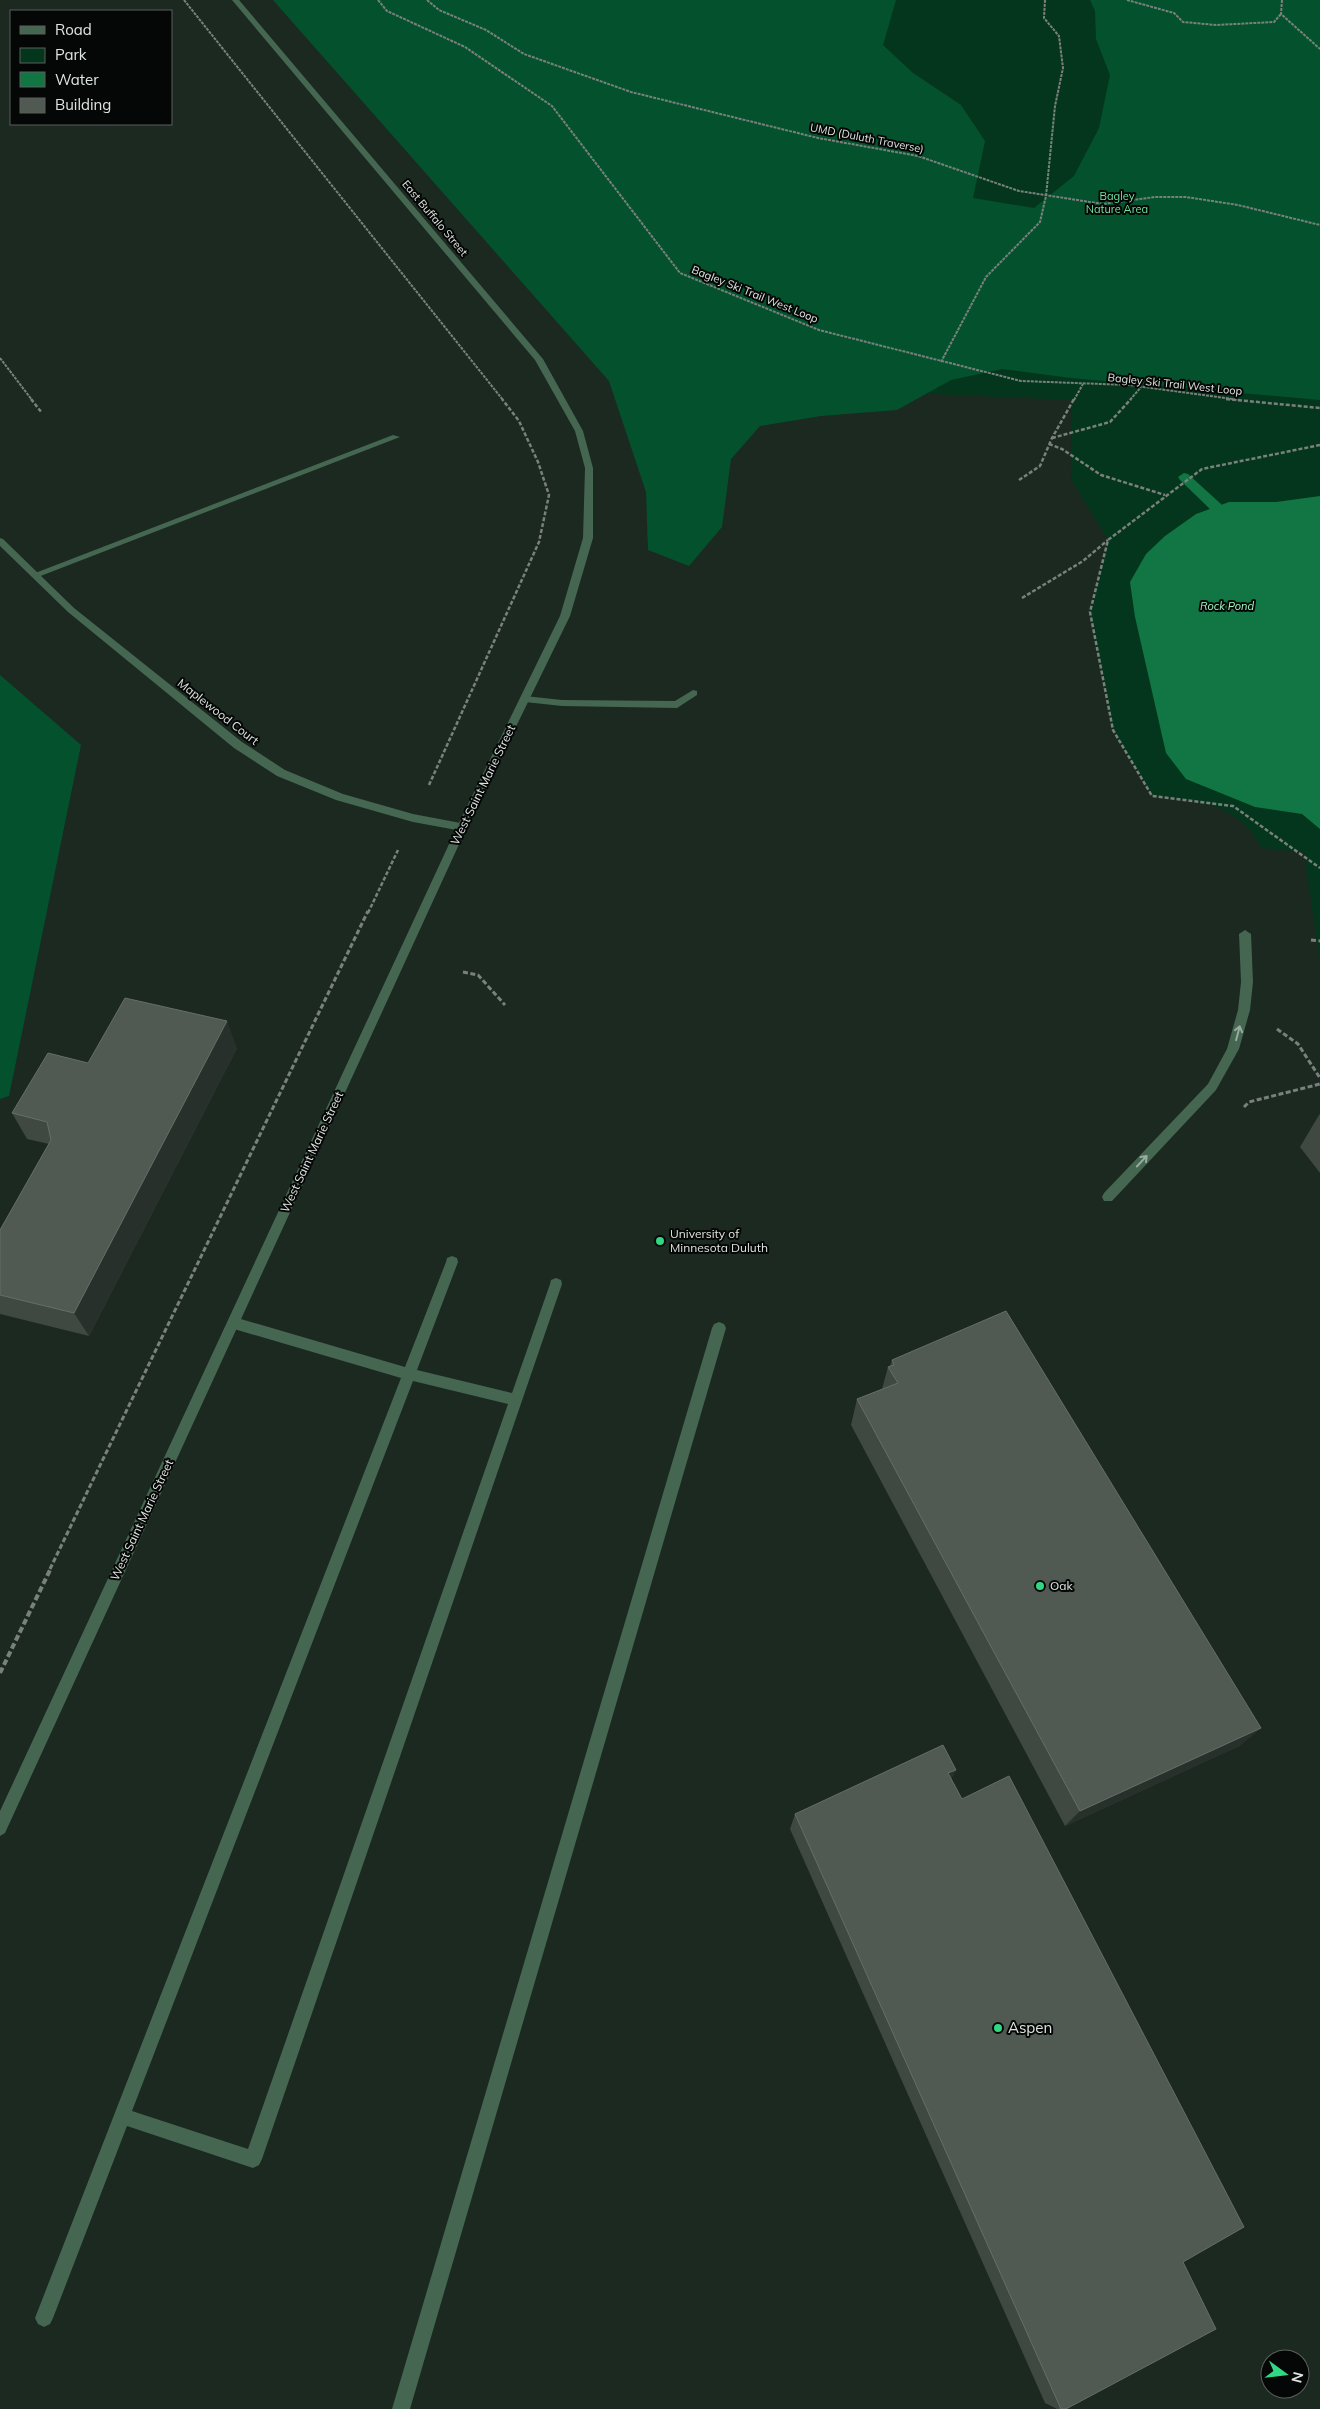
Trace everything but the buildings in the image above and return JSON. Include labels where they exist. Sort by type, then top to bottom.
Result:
[{"type":"street","name":"East Buffalo Street","points":[[235,0],[539,359],[579,431],[589,468]]},
{"type":"street","points":[[35,575],[396,437]]},
{"type":"street","name":"West Saint Marie Street","points":[[0,1828],[462,827],[565,616],[588,538],[589,468]]},
{"type":"street","name":"Maplewood Court","points":[[0,541],[71,610],[238,745],[281,773],[340,797],[413,818],[462,827]]},
{"type":"street","points":[[525,698],[562,703],[677,705],[693,693]]},
{"type":"street","points":[[1108,1197],[1212,1087],[1233,1049],[1244,1010],[1247,982],[1245,934]]},
{"type":"street","points":[[44,2318],[452,1262]]},
{"type":"street","points":[[122,2116],[253,2159],[556,1284]]},
{"type":"street","points":[[234,1322],[409,1374],[515,1400]]},
{"type":"street","points":[[401,2409],[719,1328]]},
{"type":"path","name":"Bagley Ski Trail West Loop","points":[[378,0],[387,11],[465,47],[552,106],[640,223],[680,272],[820,330],[1021,381],[1141,387],[1225,399],[1320,408]]},
{"type":"path","name":"UMD (Duluth Traverse)","points":[[427,0],[439,10],[486,30],[524,54],[631,92],[796,133],[918,156],[954,167],[988,182],[1046,196],[1103,204],[1155,198],[1186,197],[1238,205],[1309,223],[1320,223]]},
{"type":"path","points":[[941,362],[986,277],[1040,222],[1046,196],[1055,106],[1063,68],[1059,36],[1044,18],[1044,0]]},
{"type":"path","points":[[1126,0],[1174,13],[1183,22],[1216,24],[1274,22],[1281,14],[1282,0]]},
{"type":"path","points":[[1281,14],[1303,36],[1320,49]]},
{"type":"path","points":[[0,358],[42,413]]},
{"type":"path","points":[[1019,480],[1040,466],[1052,438],[1083,384]]},
{"type":"path","points":[[1052,438],[1110,422],[1141,387]]},
{"type":"path","points":[[1049,444],[1062,449],[1101,475],[1165,495]]},
{"type":"path","points":[[1022,598],[1083,561],[1165,495],[1199,471],[1320,445]]},
{"type":"path","points":[[1108,540],[1090,612],[1113,730],[1152,796],[1233,806],[1320,868]]},
{"type":"path","points":[[1311,940],[1320,940]]},
{"type":"path","points":[[463,972],[478,975],[505,1005]]},
{"type":"path","points":[[1274,1028],[1298,1044],[1320,1078]]},
{"type":"path","points":[[1242,1108],[1249,1102],[1320,1084]]},
{"type":"shaded area","name":"University of Minnesota Duluth","points":[[0,0],[1320,0],[1320,2409],[0,2409]]},
{"type":"green space","name":"Bagley Nature Area","points":[[273,0],[896,0],[883,45],[913,73],[961,105],[985,141],[973,198],[1034,208],[1074,176],[1099,128],[1110,75],[1096,39],[1095,11],[1090,0],[1320,0],[1320,400],[1071,378],[1002,369],[951,380],[897,410],[821,416],[760,426],[731,459],[722,527],[689,566],[648,550],[646,492],[609,381]]},
{"type":"green space","name":"Bagley Nature Area","points":[[277,0],[1320,0],[1320,962],[1304,852],[1262,848],[1251,831],[1239,820],[1216,807],[1191,801],[1152,796],[1113,730],[1090,612],[1108,540],[1071,479],[1072,400],[799,388],[598,336]]},
{"type":"green space","points":[[0,675],[81,745],[9,1096],[0,1099]]},
{"type":"water","name":"Rock Pond","points":[[1320,496],[1320,829],[1302,814],[1255,807],[1186,779],[1166,753],[1135,617],[1130,582],[1146,554],[1165,536],[1196,514],[1229,502],[1276,502]]},
{"type":"waterway","points":[[1184,477],[1216,507]]},
{"type":"place","name":"University of Minnesota Duluth","points":[[660,1241]]},
{"type":"place","name":"Oak","points":[[1040,1586]]},
{"type":"place","name":"Aspen","points":[[998,2028]]}]
